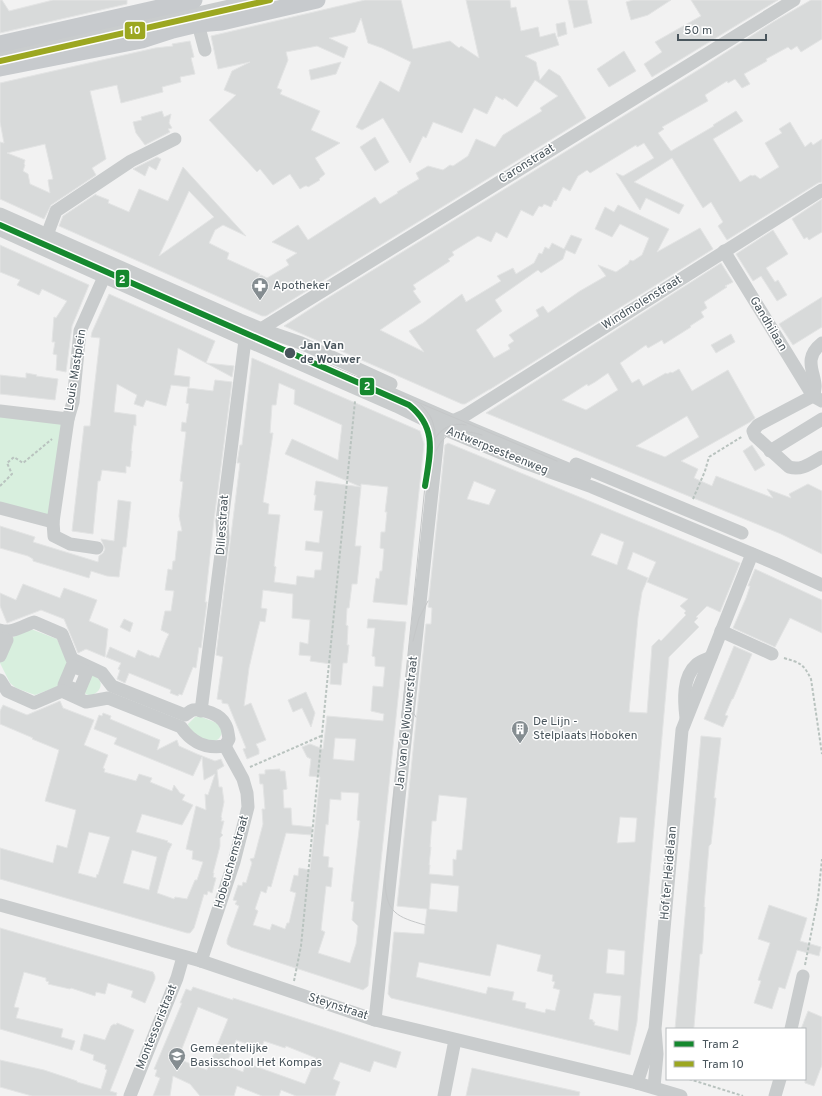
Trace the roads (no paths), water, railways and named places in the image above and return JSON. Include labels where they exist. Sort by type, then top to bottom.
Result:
[{"type":"main road","points":[[0,44],[194,0]]},
{"type":"main road","points":[[0,68],[142,40],[198,24],[222,22],[317,0]]},
{"type":"street","points":[[0,58],[256,0]]},
{"type":"street","name":"Caronstraat","points":[[261,329],[794,0]]},
{"type":"street","points":[[198,24],[204,50]]},
{"type":"street","points":[[48,235],[56,211],[131,160],[175,139]]},
{"type":"street","name":"Windmolenstraat","points":[[439,427],[458,418],[822,190]]},
{"type":"street","name":"Antwerpsesteenweg","points":[[0,214],[261,329],[301,343],[458,418],[742,533]]},
{"type":"street","points":[[0,223],[458,418],[785,559],[822,577]]},
{"type":"street","name":"Antwerpsesteenweg","points":[[0,230],[356,388],[439,427],[525,463],[592,487],[822,585]]},
{"type":"street","name":"Gandhilaan","points":[[724,251],[817,399]]},
{"type":"street","name":"Louis Mastplein","points":[[97,548],[70,544],[54,536],[53,522],[68,423],[74,402],[80,331],[104,277]]},
{"type":"street","name":"Dillesstraat","points":[[201,710],[223,538],[222,521],[245,340]]},
{"type":"street","points":[[822,343],[815,350],[811,358],[810,370],[817,399],[758,425],[753,431],[770,451],[789,467],[801,469],[822,457]]},
{"type":"street","name":"Louis Mastplein","points":[[0,411],[68,423]]},
{"type":"street","points":[[770,451],[822,418]]},
{"type":"street","name":"Jan van de Wouwerstraat","points":[[375,1020],[439,427]]},
{"type":"street","points":[[0,508],[53,522]]},
{"type":"street","name":"Hof ter Heidelaan","points":[[654,1087],[657,1054],[655,1029],[682,730],[686,718],[684,704],[686,686],[688,678],[697,664],[711,657],[752,554]]},
{"type":"street","points":[[0,630],[6,632],[13,631],[34,622],[62,634],[72,659],[102,673],[110,692],[181,727],[188,738],[205,746],[225,746],[229,739],[228,731],[224,722],[213,714],[201,710],[192,710],[185,715],[181,727]]},
{"type":"street","points":[[721,631],[772,654]]},
{"type":"street","points":[[0,638],[7,640],[0,656]]},
{"type":"street","points":[[0,680],[7,691],[34,702],[63,688],[86,702],[110,692],[185,715]]},
{"type":"street","name":"Hobeuchemstraat","points":[[201,962],[234,862],[248,808],[247,793],[239,772],[225,746]]},
{"type":"street","name":"Steynstraat","points":[[0,905],[183,956],[375,1020],[654,1087],[680,1096]]},
{"type":"street","name":"Montessoristraat","points":[[130,1096],[177,978],[183,956]]},
{"type":"street","points":[[791,1028],[803,976]]},
{"type":"street","name":"Hof ter Heidelaan","points":[[637,1083],[649,1043],[655,1029]]},
{"type":"street","points":[[444,1096],[455,1040]]},
{"type":"street","points":[[776,1096],[780,1080]]},
{"type":"tram line","name":"10","points":[[0,61],[270,0]]},
{"type":"tram line","points":[[0,221],[268,339],[557,461]]},
{"type":"tram line","name":"2","points":[[0,225],[409,405],[424,423],[430,442],[429,463],[425,486]]},
{"type":"tram line","points":[[421,405],[431,418],[435,430],[435,447],[429,492]]},
{"type":"tram line","points":[[434,440],[440,432],[452,425],[466,425]]},
{"type":"tram line","points":[[436,451],[444,438],[455,432],[468,432],[482,435]]},
{"type":"tram line","points":[[425,486],[385,881],[388,900],[395,912],[400,916],[425,925]]},
{"type":"tram line","points":[[413,641],[419,618],[428,601]]},
{"type":"tram line","points":[[409,689],[409,706],[416,717]]},
{"type":"place","name":"Apotheker","points":[[260,301]]},
{"type":"place","name":"Jan Van de Wouwer","points":[[290,353]]},
{"type":"place","name":"De Lijn - Stelplaats Hoboken","points":[[520,744]]},
{"type":"place","name":"Gemeentelijke Basisschool Het Kompas","points":[[177,1071]]}]
